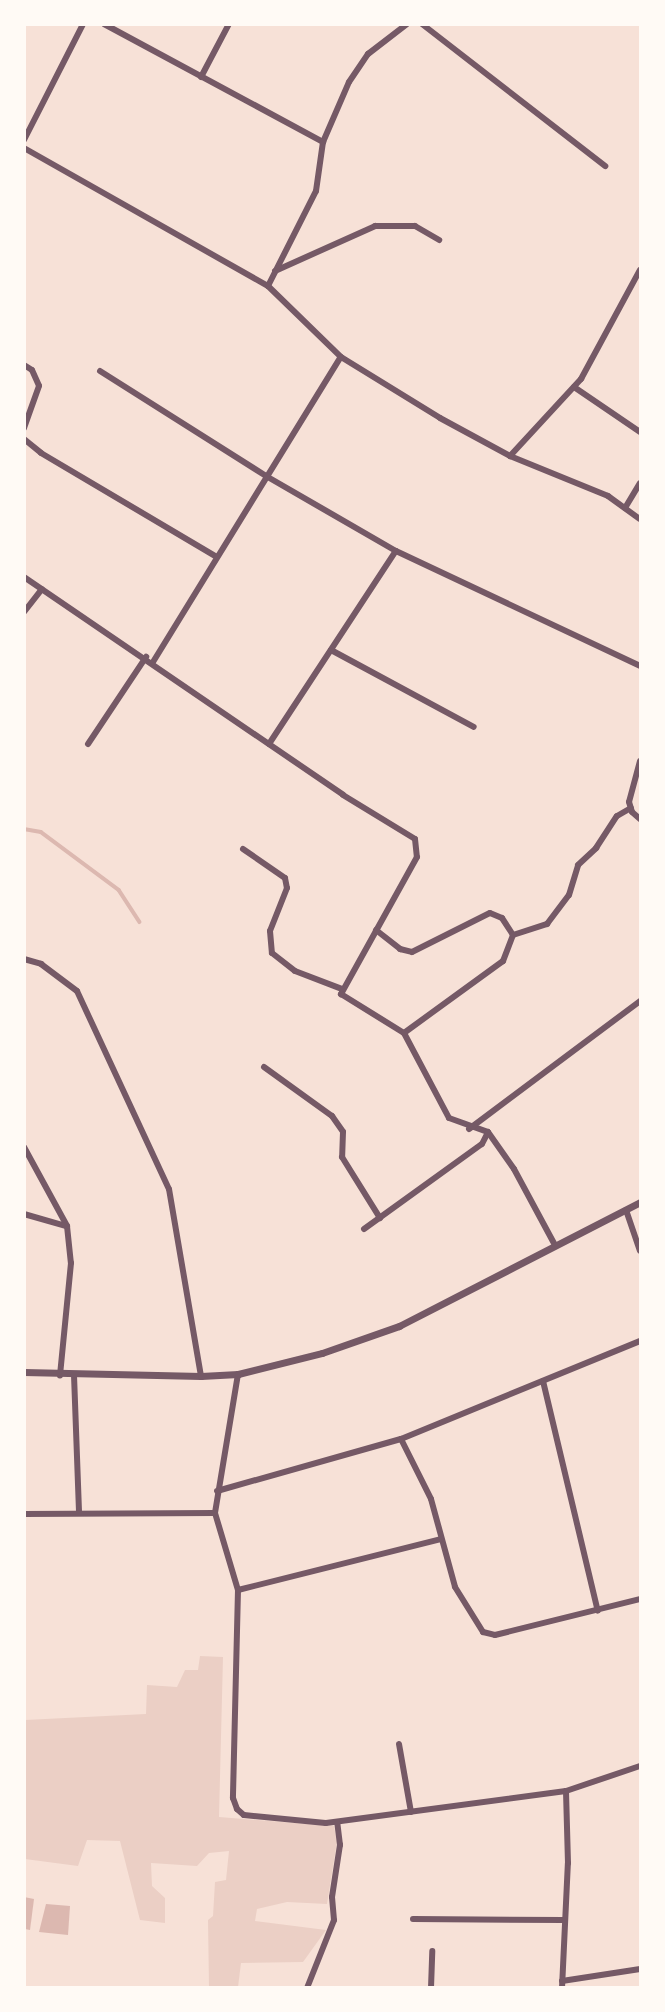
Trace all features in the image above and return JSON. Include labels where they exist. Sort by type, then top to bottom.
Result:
[{"type":"street","points":[[24,141],[83,24]]},
{"type":"street","points":[[104,24],[323,142]]},
{"type":"street","points":[[201,77],[229,24]]},
{"type":"street","points":[[268,286],[316,191],[323,142],[349,82],[368,54],[407,24]]},
{"type":"street","points":[[422,24],[605,166]]},
{"type":"street","points":[[24,148],[268,286],[341,357],[510,456],[590,488],[640,519]]},
{"type":"street","points":[[275,271],[375,226],[415,226],[439,240]]},
{"type":"street","points":[[510,456],[574,387],[640,270]]},
{"type":"street","points":[[153,662],[341,357]]},
{"type":"street","points":[[24,365],[32,370],[39,386],[24,428]]},
{"type":"street","points":[[100,371],[266,476],[396,551],[640,666]]},
{"type":"street","points":[[574,387],[640,432]]},
{"type":"street","points":[[24,439],[41,453],[217,557]]},
{"type":"street","points":[[625,508],[640,483]]},
{"type":"street","points":[[269,744],[396,551]]},
{"type":"street","points":[[24,577],[419,844],[376,930],[342,989],[344,997],[404,1033],[449,1118],[470,1129],[488,1132],[514,1169],[555,1245]]},
{"type":"street","points":[[24,612],[42,589]]},
{"type":"street","points":[[331,650],[474,727]]},
{"type":"street","points":[[88,744],[146,657]]},
{"type":"street","points":[[513,935],[547,924],[569,895],[578,865],[617,816],[631,807],[640,761]]},
{"type":"street","points":[[631,807],[640,819]]},
{"type":"street","points":[[243,849],[285,878],[287,888],[270,931],[272,953],[295,971],[342,989]]},
{"type":"street","points":[[376,930],[400,949],[412,952],[491,913],[502,918],[513,935]]},
{"type":"street","points":[[404,1033],[503,961],[513,935]]},
{"type":"street","points":[[24,959],[41,964],[77,991],[169,1189],[201,1376]]},
{"type":"street","points":[[470,1129],[640,1001]]},
{"type":"street","points":[[264,1068],[332,1116],[343,1132],[342,1157],[380,1218]]},
{"type":"street","points":[[364,1229],[482,1144],[488,1132]]},
{"type":"street","points":[[24,1147],[67,1226],[71,1263],[60,1375]]},
{"type":"street","points":[[24,1372],[60,1375],[239,1374],[322,1353],[399,1326],[640,1202]]},
{"type":"street","points":[[626,1210],[640,1251]]},
{"type":"street","points":[[24,1214],[67,1226]]},
{"type":"street","points":[[217,1491],[401,1439],[640,1341]]},
{"type":"street","points":[[239,1374],[215,1513],[238,1590],[233,1798],[237,1809],[244,1815],[337,1822],[566,1791],[640,1766]]},
{"type":"street","points":[[74,1375],[79,1512]]},
{"type":"street","points":[[543,1381],[598,1611]]},
{"type":"street","points":[[401,1439],[432,1499],[455,1587],[483,1632],[495,1635],[640,1599]]},
{"type":"street","points":[[24,1514],[215,1513]]},
{"type":"street","points":[[238,1590],[441,1539]]},
{"type":"street","points":[[399,1744],[411,1812]]},
{"type":"street","points":[[566,1791],[568,1863],[562,1984],[640,1969]]},
{"type":"street","points":[[307,1987],[334,1920],[340,1835],[337,1822]]},
{"type":"street","points":[[413,1919],[564,1920]]},
{"type":"street","points":[[431,1987],[432,1951]]},
{"type":"shaded area","points":[[200,1656],[223,1657],[219,1817],[334,1826],[337,1842],[327,1904],[287,1902],[257,1909],[255,1921],[326,1930],[303,1962],[241,1963],[238,1987],[209,1987],[208,1920],[213,1916],[215,1882],[226,1880],[229,1851],[209,1853],[197,1866],[151,1863],[152,1886],[165,1898],[165,1923],[140,1920],[120,1841],[87,1840],[78,1866],[25,1859],[25,1720],[146,1714],[147,1685],[177,1687],[185,1670],[198,1670]]},
{"type":"shaded area","points":[[24,1897],[34,1899],[30,1930],[25,1929]]},
{"type":"shaded area","points":[[46,1904],[70,1906],[68,1935],[39,1932]]},
{"type":"waterway","points":[[24,829],[41,832],[119,890],[140,922]]}]
